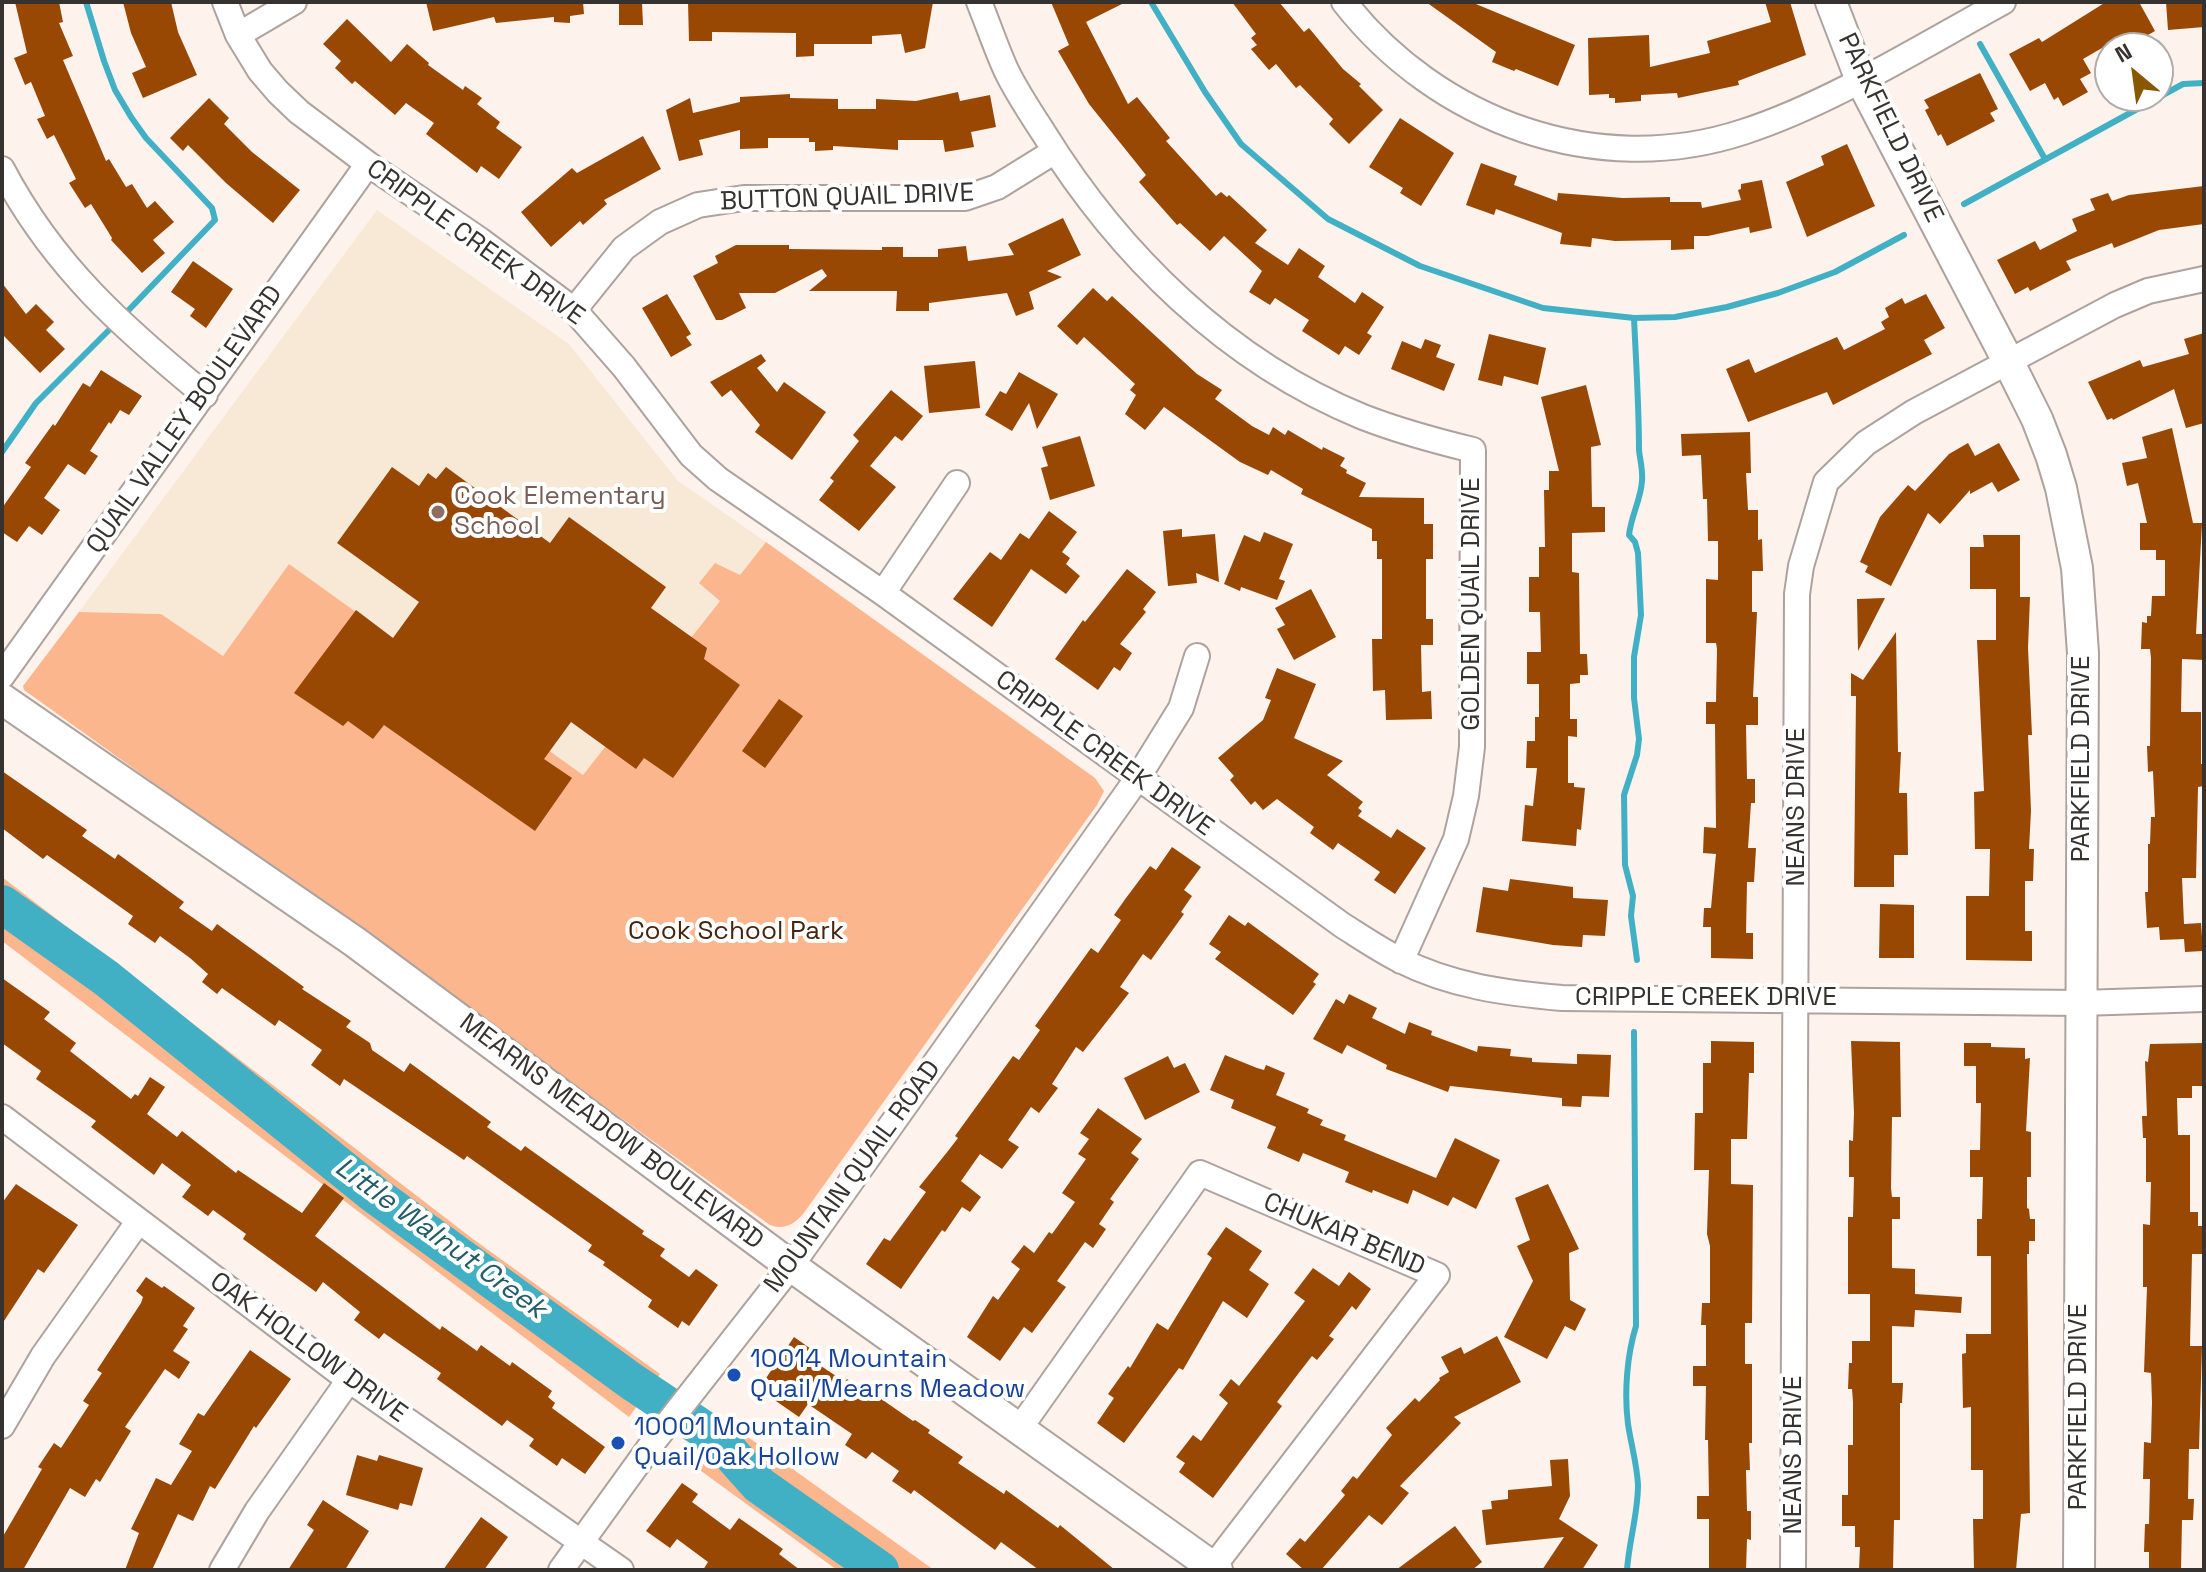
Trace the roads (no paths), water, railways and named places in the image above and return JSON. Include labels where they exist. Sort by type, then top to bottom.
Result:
[{"type":"street","name":"CRIPPLE CREEK DRIVE","points":[[225,2],[238,35],[260,71],[278,92],[299,112],[368,164],[480,240],[574,310],[624,367],[691,455],[718,479],[883,593],[1342,925],[1401,961],[1455,981],[1508,994],[1562,998],[2081,1003],[2204,999]]},
{"type":"street","points":[[238,35],[294,2]]},
{"type":"street","name":"GOLDEN QUAIL DRIVE","points":[[979,2],[1006,70],[1055,151],[1110,228],[1144,264],[1219,332],[1314,394],[1410,434],[1473,450],[1472,747],[1466,796],[1451,852],[1401,961]]},
{"type":"street","points":[[1344,2],[1407,68],[1450,98],[1489,118],[1518,128],[1582,145],[1612,148],[1673,147],[1713,141],[1773,121],[1861,80],[2003,2]]},
{"type":"street","name":"PARKFIELD DRIVE","points":[[1831,2],[1861,80],[2037,419],[2051,455],[2070,530],[2080,595],[2083,653],[2079,1570]]},
{"type":"street","name":"BUTTON QUAIL DRIVE","points":[[574,310],[624,248],[660,222],[698,205],[744,198],[965,198],[997,187],[1055,151]]},
{"type":"street","name":"QUAIL VALLEY BOULEVARD","points":[[2,676],[368,164]]},
{"type":"street","points":[[2,169],[28,215],[110,314],[205,395]]},
{"type":"street","name":"NEANS DRIVE","points":[[1793,1570],[1797,594],[1801,566],[1826,482],[1866,443],[1914,412],[2008,361],[2148,291],[2204,279]]},
{"type":"street","points":[[883,593],[957,483]]},
{"type":"street","name":"MOUNTAIN QUAIL ROAD","points":[[561,1570],[657,1437],[791,1266],[1137,779],[1181,708],[1197,656]]},
{"type":"street","name":"MEARNS MEADOW BOULEVARD","points":[[2,699],[355,942],[791,1266],[1215,1569]]},
{"type":"street","name":"OAK HOLLOW DRIVE","points":[[2,1117],[349,1380],[621,1570]]},
{"type":"street","name":"CHUKAR BEND","points":[[1020,1428],[1200,1173],[1437,1275],[1215,1569]]},
{"type":"street","points":[[2,1426],[43,1356],[138,1222]]},
{"type":"street","points":[[222,1570],[257,1511],[349,1380]]},
{"type":"waterway","points":[[86,2],[115,90],[146,138],[212,208],[215,220],[122,317]]},
{"type":"waterway","points":[[1151,2],[1205,92],[1241,144],[1328,219],[1420,266],[1543,308],[1634,318],[1675,317],[1727,307],[1778,293],[1835,272],[1904,235]]},
{"type":"waterway","points":[[1980,44],[2045,159]]},
{"type":"waterway","points":[[1964,204],[2183,84],[2204,83]]},
{"type":"waterway","points":[[1634,318],[1642,477],[1629,535],[1638,553],[1641,615],[1634,657],[1634,698],[1639,739],[1624,795],[1625,865],[1633,896],[1631,916],[1637,960]]},
{"type":"waterway","points":[[2,452],[36,403],[114,325]]},
{"type":"waterway","name":"Little Walnut Creek","points":[[2,904],[106,978],[375,1195],[631,1381],[718,1439],[759,1485],[880,1570]]},
{"type":"waterway","points":[[1627,1570],[1638,1485],[1626,1400],[1628,1362],[1636,1326],[1634,1032]]},
{"type":"place","name":"Cook Elementary School","points":[[438,512]]},
{"type":"place","name":"10014 Mountain Quail/Mearns Meadow","points":[[734,1375]]},
{"type":"place","name":"10001 Mountain Quail/Oak Hollow","points":[[618,1443]]},
{"type":"park label","name":"Cook School Park","points":[[736,932]]}]
